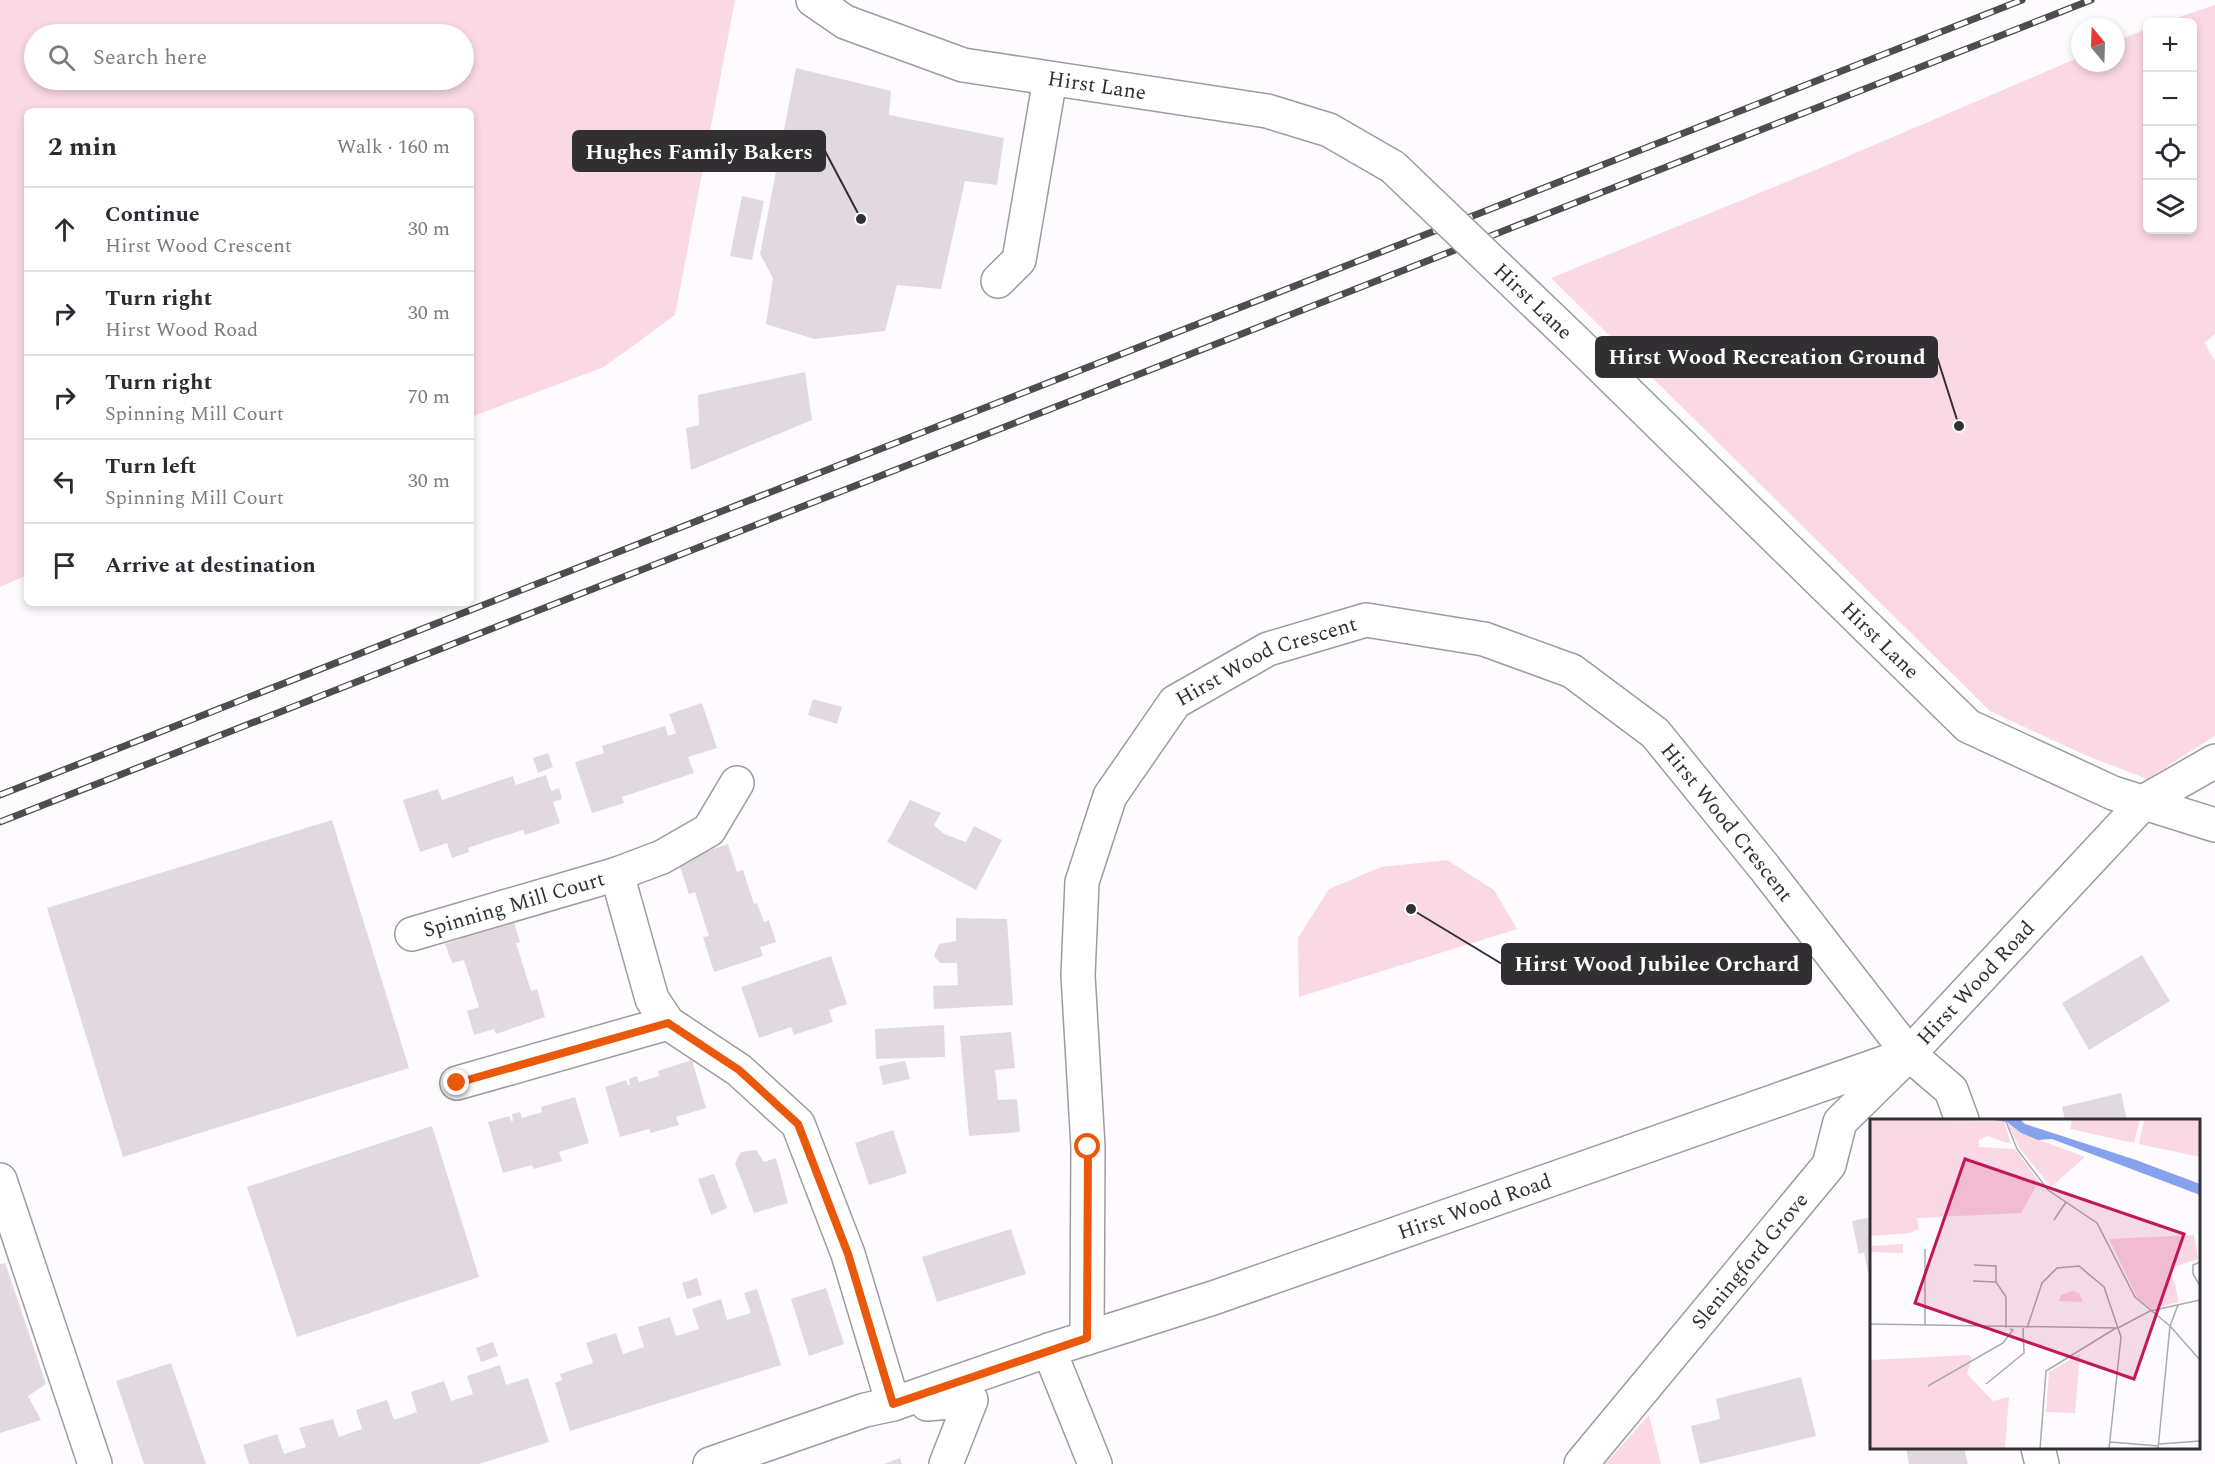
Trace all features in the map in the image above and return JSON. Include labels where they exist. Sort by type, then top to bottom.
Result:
[{"type":"street","name":"Hirst Lane","points":[[813,0],[845,22],[963,65],[1267,111],[1329,130],[1393,167],[1576,342],[1968,726],[2113,793],[2145,801],[2215,825]]},
{"type":"street","points":[[998,281],[1019,260],[1050,79]]},
{"type":"street","name":"Hirst Wood Crescent","points":[[1087,1338],[1088,1147],[1078,975],[1082,882],[1110,796],[1175,702],[1268,649],[1366,620],[1484,639],[1572,671],[1655,732],[1771,876],[1909,1054],[1951,1090],[1962,1119]]},
{"type":"street","name":"Hirst Wood Road","points":[[710,1464],[1049,1350],[1213,1298],[1909,1054],[2145,801],[2215,761]]},
{"type":"street","name":"Spinning Mill Court","points":[[411,934],[617,874],[662,856],[709,830],[737,783]]},
{"type":"street","name":"Spinning Mill Court","points":[[617,874],[652,999],[668,1023],[739,1070],[798,1124],[848,1254],[879,1407]]},
{"type":"street","points":[[457,1083],[668,1023]]},
{"type":"street","name":"Sleningford Grove","points":[[1581,1464],[1829,1165],[1840,1122],[1909,1054]]},
{"type":"street","points":[[0,1180],[95,1464]]},
{"type":"street","points":[[1049,1350],[1095,1464]]},
{"type":"street","points":[[879,1407],[971,1400],[946,1464]]},
{"type":"street","points":[[2038,1449],[2042,1464]]},
{"type":"shaded area","points":[[0,0],[735,0],[675,315],[604,367],[474,416],[474,108],[24,108],[24,576],[0,587]]},
{"type":"shaded area","points":[[2215,5],[2215,334],[2204,343],[2215,361],[2215,736],[2147,779],[2085,755],[1990,711],[1551,278],[1818,169],[2071,61],[2071,72],[2125,72],[2125,38],[2143,31],[2143,234],[2197,234],[2197,18],[2177,18]]},
{"type":"shaded area","points":[[1447,860],[1494,890],[1517,929],[1299,997],[1298,938],[1329,889],[1381,867]]},
{"type":"shaded area","points":[[1649,1415],[1661,1464],[1605,1464]]},
{"type":"building","points":[[796,68],[891,91],[889,115],[1004,138],[997,185],[965,181],[941,289],[897,285],[885,331],[814,339],[766,324],[773,278],[760,254]]},
{"type":"building","points":[[742,196],[764,201],[752,260],[730,256]]},
{"type":"building","points":[[805,372],[812,420],[691,470],[686,428],[699,425],[698,395]]},
{"type":"building","points":[[813,699],[842,707],[837,724],[808,715]]},
{"type":"building","points":[[702,703],[717,748],[688,757],[694,773],[622,797],[624,803],[592,813],[575,762],[604,753],[602,746],[665,726],[668,736],[676,733],[669,714]]},
{"type":"building","points":[[548,753],[553,767],[538,773],[533,758]]},
{"type":"building","points":[[546,775],[551,791],[559,788],[562,799],[553,802],[560,823],[525,835],[523,830],[491,840],[468,848],[469,852],[452,858],[447,843],[420,852],[403,800],[438,789],[442,800],[513,776],[516,785]]},
{"type":"building","points":[[910,800],[941,813],[934,825],[944,834],[966,842],[974,826],[1002,840],[976,890],[887,842]]},
{"type":"building","points":[[332,820],[409,1068],[123,1157],[47,908]]},
{"type":"building","points":[[728,844],[737,872],[743,870],[754,904],[757,903],[764,922],[769,920],[776,942],[760,947],[763,956],[714,972],[703,937],[709,936],[695,892],[689,894],[678,861]]},
{"type":"building","points":[[512,916],[520,942],[516,943],[531,991],[537,989],[545,1017],[496,1034],[494,1029],[474,1035],[467,1011],[479,1007],[464,960],[452,963],[445,944],[463,938],[462,933]]},
{"type":"building","points":[[956,918],[1007,919],[1013,1005],[934,1009],[933,986],[958,985],[957,963],[940,963],[934,956],[939,944],[956,941]]},
{"type":"building","points":[[2142,955],[2170,1001],[2089,1050],[2062,1003]]},
{"type":"building","points":[[831,956],[847,1004],[829,1010],[833,1022],[794,1035],[791,1027],[759,1038],[741,987]]},
{"type":"building","points":[[944,1025],[945,1057],[876,1059],[875,1029]]},
{"type":"building","points":[[1011,1032],[1015,1068],[995,1070],[998,1100],[1017,1099],[1020,1132],[969,1136],[960,1036]]},
{"type":"building","points":[[692,1060],[706,1108],[676,1117],[679,1125],[651,1133],[649,1129],[620,1137],[605,1087],[626,1080],[630,1085],[629,1079],[637,1076],[639,1082],[659,1076],[658,1071]]},
{"type":"building","points":[[905,1061],[910,1079],[883,1085],[879,1066]]},
{"type":"building","points":[[2121,1093],[2127,1119],[2065,1119],[2062,1107]]},
{"type":"building","points":[[575,1097],[589,1143],[559,1152],[562,1161],[534,1169],[532,1165],[503,1173],[488,1122],[509,1116],[513,1121],[512,1114],[520,1112],[522,1118],[542,1112],[541,1107]]},
{"type":"building","points":[[432,1126],[479,1277],[297,1337],[247,1187]]},
{"type":"building","points":[[893,1130],[907,1173],[869,1185],[855,1143]]},
{"type":"building","points":[[756,1150],[764,1162],[776,1158],[788,1203],[754,1213],[735,1163],[741,1152]]},
{"type":"building","points":[[714,1174],[727,1208],[711,1215],[698,1179]]},
{"type":"building","points":[[1870,1217],[1870,1272],[1868,1273],[1864,1252],[1859,1254],[1852,1221]]},
{"type":"building","points":[[1011,1229],[1026,1274],[937,1302],[922,1257]]},
{"type":"building","points":[[5,1263],[46,1384],[28,1396],[41,1420],[0,1433],[0,1264]]},
{"type":"building","points":[[697,1278],[702,1295],[687,1299],[682,1283]]},
{"type":"building","points":[[826,1288],[844,1344],[809,1356],[791,1299]]},
{"type":"building","points":[[757,1289],[781,1365],[570,1431],[555,1383],[562,1380],[560,1374],[593,1363],[586,1343],[616,1333],[623,1354],[644,1347],[638,1327],[670,1317],[676,1336],[699,1329],[692,1309],[721,1299],[727,1320],[751,1313],[744,1293]]},
{"type":"building","points":[[493,1342],[498,1356],[481,1362],[476,1348]]},
{"type":"building","points":[[171,1363],[206,1464],[144,1464],[116,1381]]},
{"type":"building","points":[[500,1365],[506,1385],[528,1378],[549,1442],[479,1464],[249,1464],[243,1445],[277,1434],[284,1454],[306,1447],[299,1428],[333,1419],[339,1437],[362,1429],[356,1410],[387,1400],[394,1420],[417,1412],[411,1392],[444,1381],[451,1401],[473,1394],[467,1376]]},
{"type":"building","points":[[1801,1377],[1816,1436],[1700,1464],[1691,1426],[1720,1419],[1716,1399]]},
{"type":"building","points":[[1906,1449],[1964,1449],[1968,1464],[1909,1464]]},
{"type":"building","points":[[900,1458],[902,1464],[884,1464]]},
{"type":"railway","points":[[0,795],[2022,0]]},
{"type":"railway","points":[[0,822],[2091,0]]},
{"type":"place","name":"Hughes Family Bakers","points":[[861,219]]},
{"type":"place","name":"Hirst Wood Recreation Ground","points":[[1959,426]]},
{"type":"place","name":"Hirst Wood Jubilee Orchard","points":[[1411,909]]},
{"type":"route","points":[[457,1083],[668,1023],[739,1070],[798,1124],[848,1254],[893,1404],[1087,1338],[1088,1147]]}]
